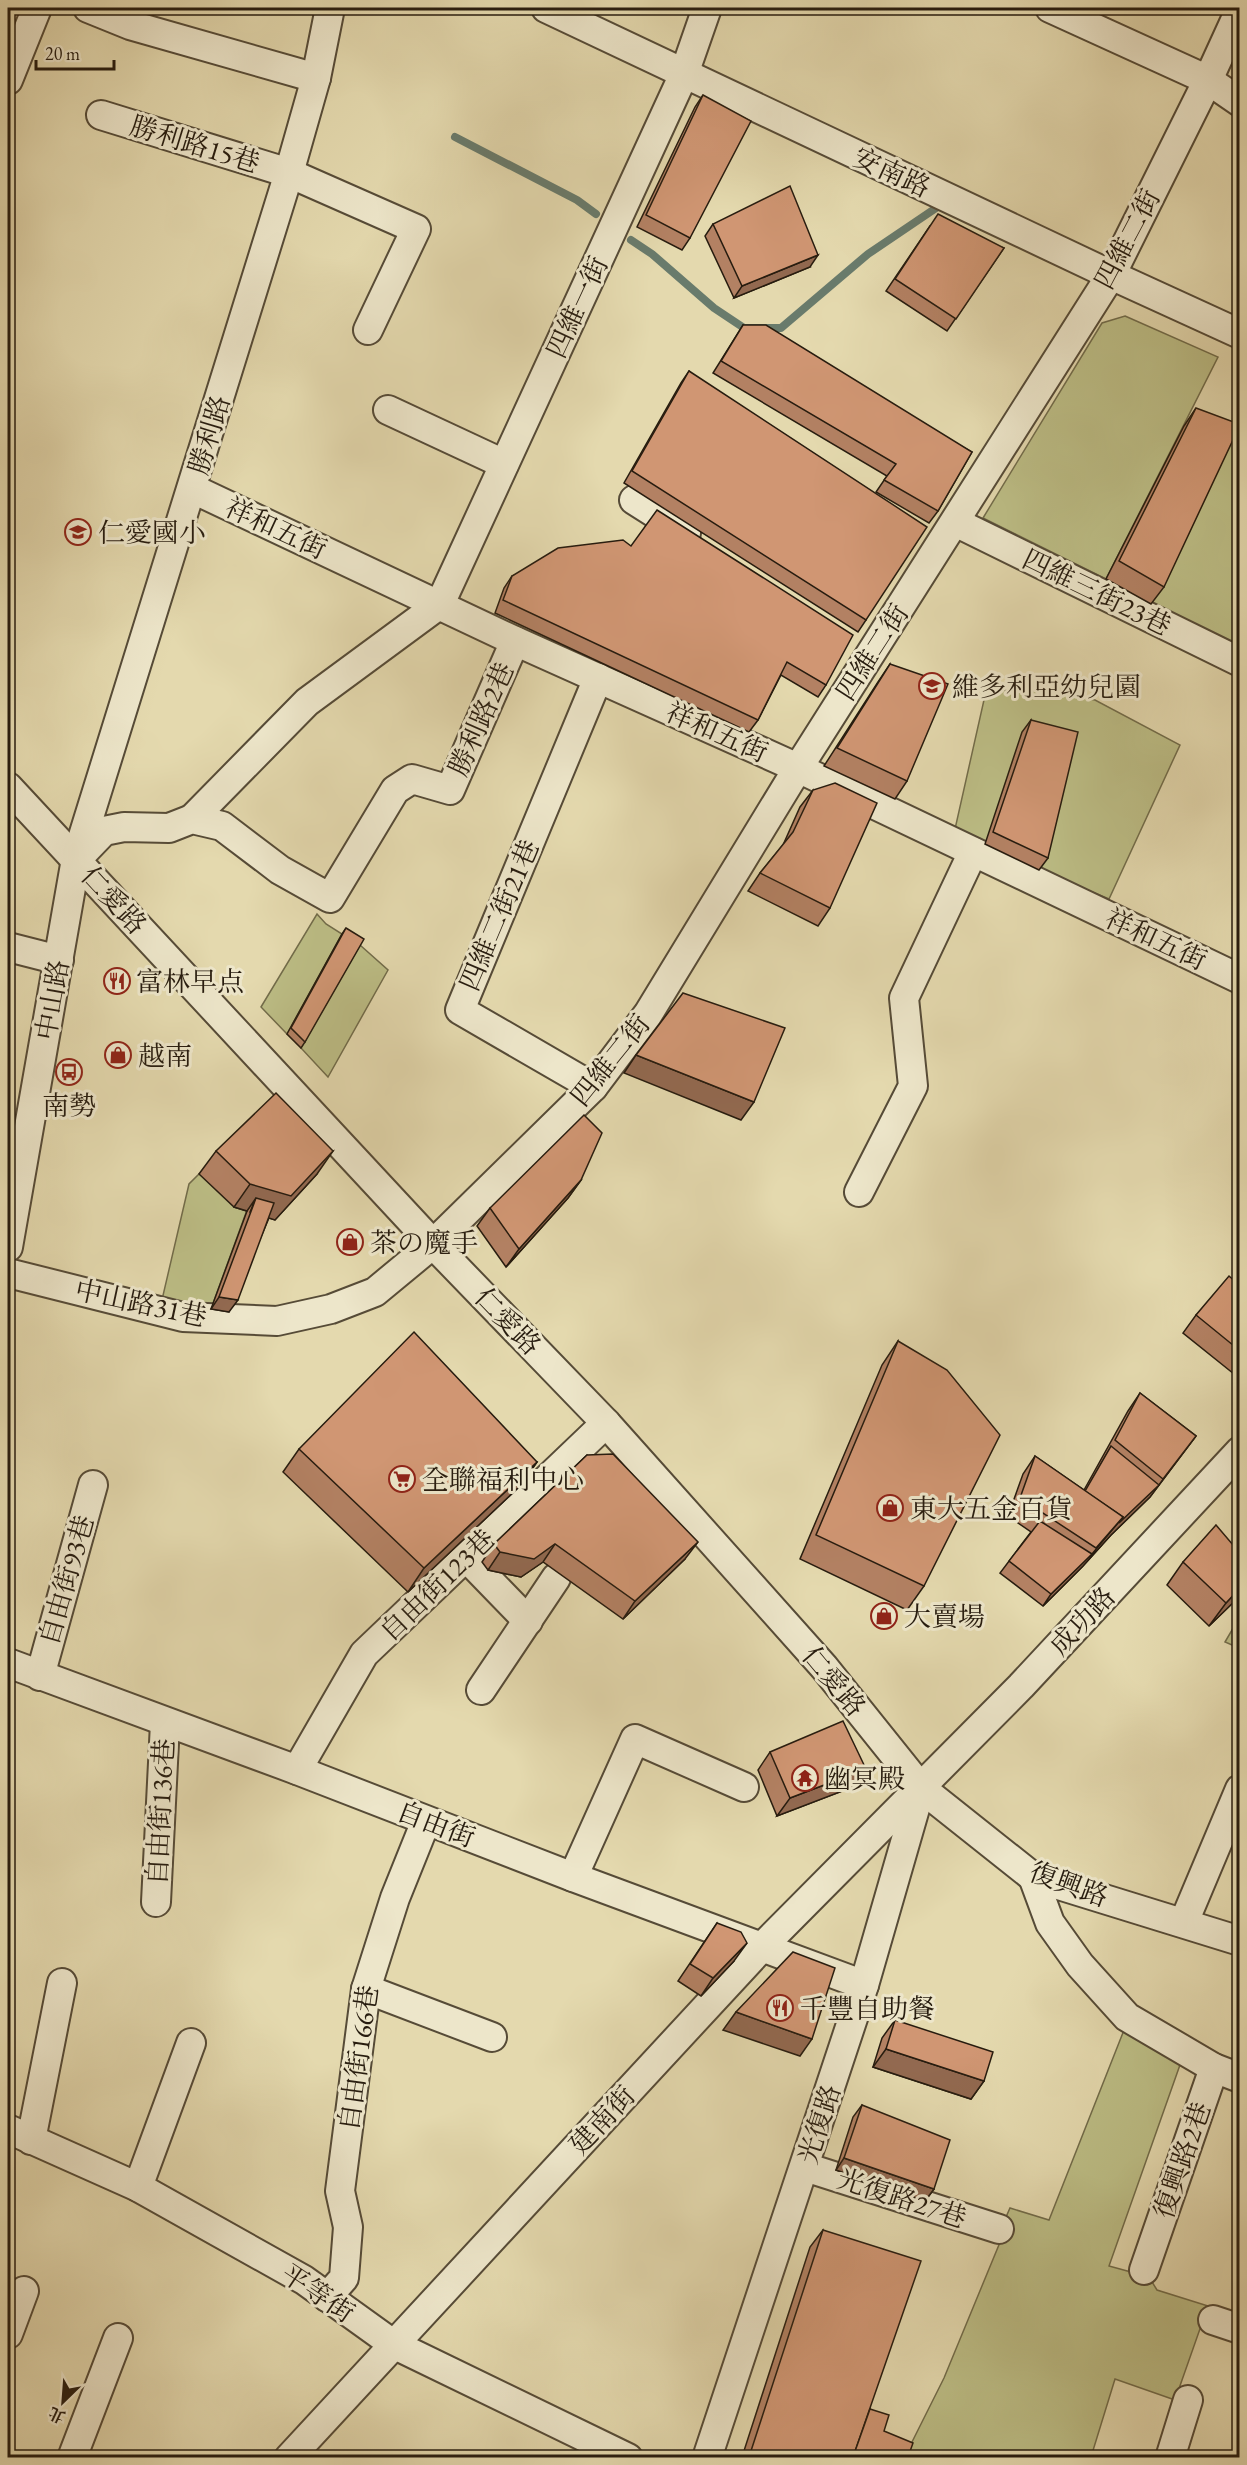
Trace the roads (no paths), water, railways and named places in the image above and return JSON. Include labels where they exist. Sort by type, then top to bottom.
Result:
[{"type":"street","points":[[8,81],[37,8]]},
{"type":"street","points":[[88,8],[130,25],[316,78]]},
{"type":"street","name":"勝利路","points":[[76,859],[290,173],[316,78],[330,8]]},
{"type":"street","name":"安南路","points":[[546,8],[1239,334]]},
{"type":"street","name":"四維一街","points":[[440,604],[684,74],[707,8]]},
{"type":"street","points":[[1050,8],[1208,80],[1239,102]]},
{"type":"street","name":"四維二街","points":[[434,1244],[593,1087],[648,1014],[798,768],[863,645],[1111,275],[1208,80],[1239,10]]},
{"type":"street","name":"勝利路15巷","points":[[101,115],[290,173],[416,229],[368,330]]},
{"type":"street","points":[[388,410],[504,464]]},
{"type":"street","name":"祥和五街","points":[[193,489],[515,640],[798,768],[1239,979]]},
{"type":"street","points":[[634,500],[704,544]]},
{"type":"street","name":"四維三街23巷","points":[[939,533],[1239,662]]},
{"type":"street","points":[[76,859],[104,831],[124,827],[169,828],[192,819],[308,702],[440,604]]},
{"type":"street","name":"勝利路2巷","points":[[192,819],[222,826],[280,870],[330,898],[395,790],[412,779],[450,790],[515,640]]},
{"type":"street","name":"四維二街21巷","points":[[593,1087],[460,1010],[598,678]]},
{"type":"street","name":"仁愛路","points":[[8,787],[434,1244],[606,1424],[824,1667],[921,1788]]},
{"type":"street","points":[[859,1191],[913,1086],[904,998],[973,852]]},
{"type":"street","name":"中山路","points":[[8,1247],[76,859]]},
{"type":"street","points":[[8,947],[59,960]]},
{"type":"street","name":"中山路31巷","points":[[8,1273],[183,1317],[277,1322],[331,1309],[375,1292],[434,1244]]},
{"type":"street","name":"自由街123巷","points":[[297,1770],[364,1654],[606,1424]]},
{"type":"street","name":"成功路","points":[[921,1788],[1022,1686],[1239,1451]]},
{"type":"street","name":"自由街93巷","points":[[40,1676],[93,1485]]},
{"type":"street","points":[[466,1557],[528,1621]]},
{"type":"street","points":[[481,1690],[556,1578]]},
{"type":"street","name":"自由街","points":[[8,1664],[297,1770],[573,1877],[864,1985]]},
{"type":"street","name":"自由街136巷","points":[[156,1902],[165,1723]]},
{"type":"street","points":[[573,1877],[635,1739],[744,1787]]},
{"type":"street","name":"復興路","points":[[921,1788],[1033,1877],[1184,1922],[1239,1941]]},
{"type":"street","name":"建南街","points":[[289,2457],[762,1947],[921,1788]]},
{"type":"street","name":"光復路","points":[[707,2457],[806,2167],[864,1985],[921,1788]]},
{"type":"street","points":[[1184,1922],[1239,1789]]},
{"type":"street","name":"自由街166巷","points":[[327,2297],[344,2278],[348,2227],[340,2191],[366,1989],[395,1898],[426,1821]]},
{"type":"street","name":"復興路2巷","points":[[1033,1877],[1050,1923],[1080,1965],[1111,2001],[1127,2017],[1227,2073],[1144,2270]]},
{"type":"street","points":[[19,2134],[62,1983]]},
{"type":"street","points":[[366,1989],[492,2037]]},
{"type":"street","points":[[138,2187],[191,2043]]},
{"type":"street","name":"平等街","points":[[19,2134],[138,2187],[304,2280],[393,2344],[628,2457]]},
{"type":"street","name":"光復路27巷","points":[[806,2167],[999,2229]]},
{"type":"street","points":[[8,2334],[24,2291]]},
{"type":"street","points":[[72,2457],[118,2338]]},
{"type":"street","points":[[1170,2457],[1188,2400]]},
{"type":"waterway","points":[[455,137],[577,200],[596,214]]},
{"type":"waterway","points":[[631,240],[652,254],[714,308],[744,328],[781,328],[868,254],[939,206]]},
{"type":"place","name":"仁愛國小","points":[[78,532]]},
{"type":"place","name":"維多利亞幼兒園","points":[[932,686]]},
{"type":"place","name":"富林早点","points":[[117,981]]},
{"type":"place","name":"越南","points":[[118,1055]]},
{"type":"place","name":"南勢","points":[[69,1072]]},
{"type":"place","name":"茶の魔手","points":[[350,1242]]},
{"type":"place","name":"全聯福利中心","points":[[402,1479]]},
{"type":"place","name":"東大五金百貨","points":[[890,1508]]},
{"type":"place","name":"大賣場","points":[[884,1616]]},
{"type":"place","name":"幽冥殿","points":[[805,1778]]},
{"type":"place","name":"千豐自助餐","points":[[780,2008]]}]
